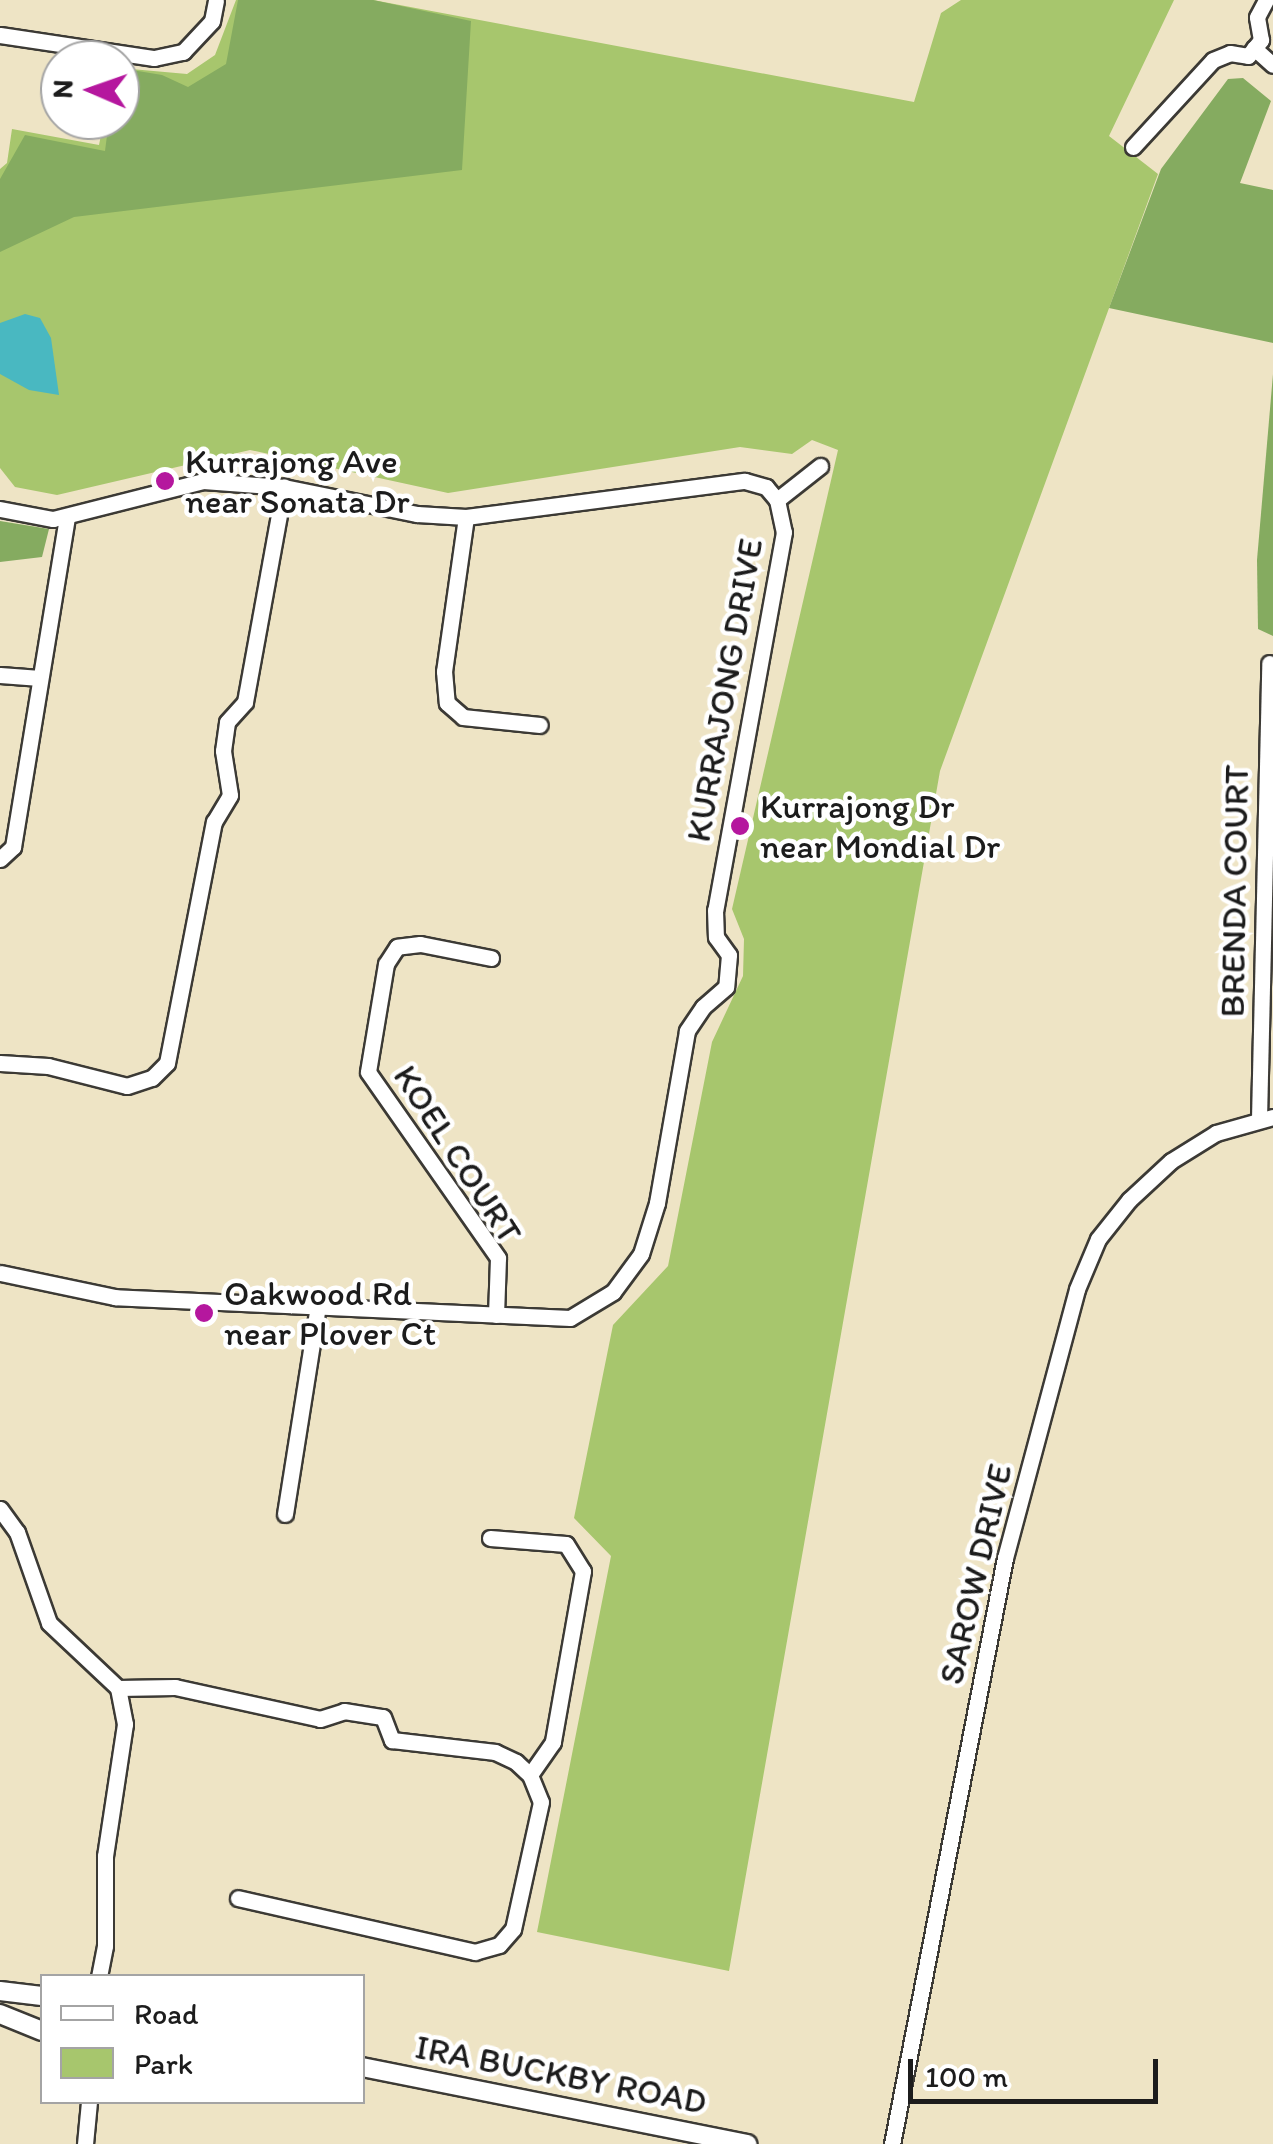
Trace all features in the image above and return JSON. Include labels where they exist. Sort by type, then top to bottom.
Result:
[{"type":"street","points":[[0,35],[154,58],[184,52],[212,21],[216,0]]},
{"type":"street","points":[[1133,147],[1213,60],[1230,53],[1248,56],[1261,40],[1258,17],[1266,0]]},
{"type":"street","points":[[1254,48],[1273,65]]},
{"type":"street","points":[[777,500],[820,466]]},
{"type":"street","name":"KURRAJONG DRIVE","points":[[0,509],[53,520],[203,481],[284,487],[417,514],[466,517],[745,481],[766,487],[777,500],[784,532],[715,910],[716,937],[729,955],[726,987],[703,1007],[687,1031],[657,1203],[641,1254],[613,1292],[570,1318],[496,1314]]},
{"type":"street","points":[[0,1063],[48,1066],[127,1086],[152,1078],[167,1063],[214,822],[230,795],[224,751],[227,722],[245,702],[284,487]]},
{"type":"street","points":[[0,860],[13,847],[67,516]]},
{"type":"street","points":[[466,517],[444,670],[446,702],[463,718],[540,724]]},
{"type":"street","name":"BRENDA COURT","points":[[1266,1118],[1269,663]]},
{"type":"street","points":[[0,675],[40,678]]},
{"type":"street","name":"KOEL COURT","points":[[491,958],[420,944],[396,947],[386,964],[368,1072],[498,1258],[496,1314]]},
{"type":"street","name":"SAROW DRIVE","points":[[892,2144],[1004,1558],[1077,1289],[1098,1239],[1157,1174],[1216,1133],[1266,1118]]},
{"type":"street","points":[[0,1274],[115,1297],[496,1314]]},
{"type":"street","points":[[285,1514],[318,1306]]},
{"type":"street","points":[[0,1510],[16,1532],[49,1623],[118,1688],[125,1724],[104,1856],[104,1946],[99,1974]]},
{"type":"street","points":[[490,1538],[566,1544],[584,1571],[552,1742],[530,1775]]},
{"type":"street","points":[[118,1688],[175,1687],[320,1718],[344,1711],[383,1717],[392,1740],[495,1752],[530,1775],[541,1802],[513,1929],[499,1945],[476,1952],[238,1898]]},
{"type":"street","points":[[0,1991],[40,1996]]},
{"type":"street","points":[[0,2014],[40,2030]]},
{"type":"street","name":"IRA BUCKBY ROAD","points":[[365,2068],[747,2144]]},
{"type":"street","points":[[85,2144],[89,2104]]},
{"type":"green space","points":[[236,0],[373,0],[914,102],[941,13],[961,0],[1174,0],[1109,136],[1158,174],[940,771],[729,1971],[537,1932],[611,1556],[574,1518],[613,1325],[668,1266],[712,1042],[743,976],[744,939],[732,909],[838,450],[812,440],[792,454],[740,447],[448,493],[250,450],[57,495],[15,487],[0,468],[0,169],[7,163],[12,129],[40,134],[40,140],[99,145],[100,140],[140,140],[140,70],[187,74],[215,55]]},
{"type":"green space","points":[[238,0],[373,0],[471,21],[462,170],[74,217],[0,252],[0,179],[25,135],[105,151],[106,140],[140,140],[140,71],[162,75],[188,87],[226,64]]},
{"type":"green space","points":[[1243,78],[1271,101],[1240,183],[1273,190],[1273,343],[1109,308],[1161,169],[1228,79]]},
{"type":"green space","points":[[1273,374],[1273,636],[1258,629],[1257,560]]},
{"type":"green space","points":[[0,521],[49,529],[42,557],[0,562]]},
{"type":"water","points":[[25,314],[40,318],[51,338],[59,395],[29,390],[0,374],[0,323]]},
{"type":"place","name":"Kurrajong Ave near Sonata Dr","points":[[165,481]]},
{"type":"place","name":"Kurrajong Dr near Mondial Dr","points":[[740,826]]},
{"type":"place","name":"Oakwood Rd near Plover Ct","points":[[204,1313]]}]
